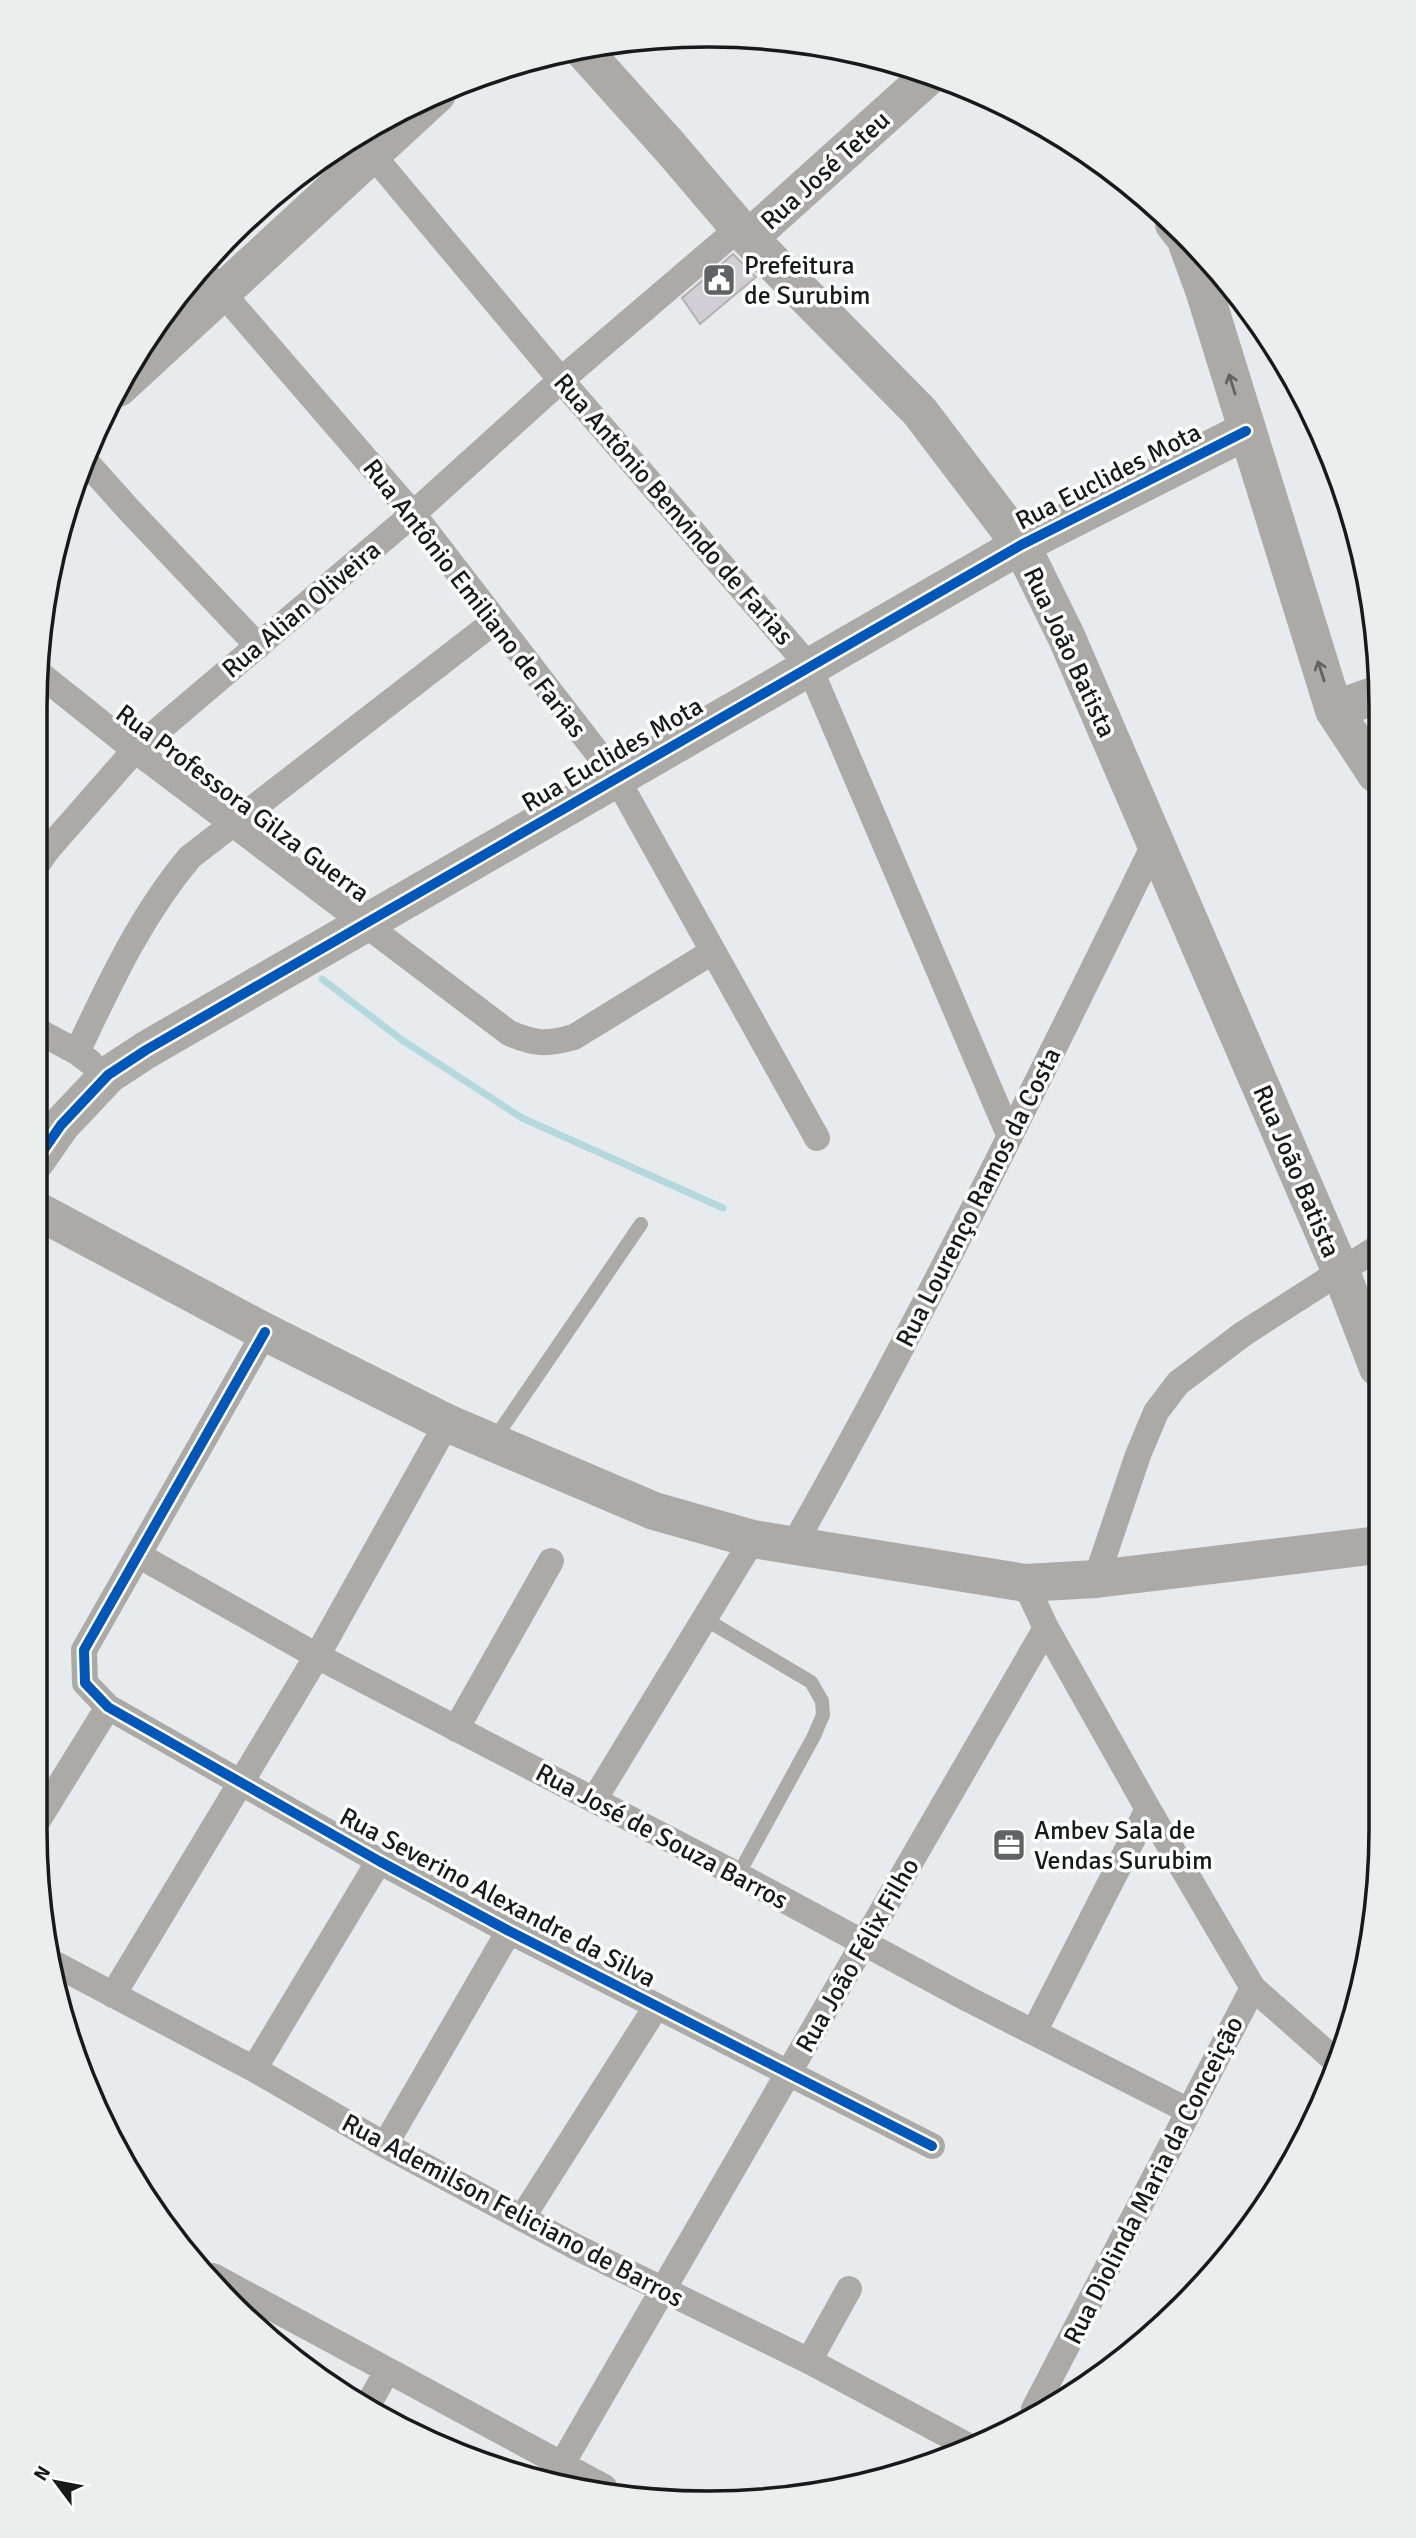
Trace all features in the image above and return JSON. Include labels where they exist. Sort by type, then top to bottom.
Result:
[{"type":"main road","name":"Rua João Batista","points":[[590,58],[744,233],[920,412],[1021,545],[1066,636],[1340,1272],[1369,1345]]},
{"type":"main road","name":"Rua José Teteu","points":[[744,233],[921,82]]},
{"type":"main road","points":[[162,337],[211,280],[371,153],[409,119]]},
{"type":"main road","points":[[1192,258],[1204,290],[1334,710],[1369,763]]},
{"type":"main road","name":"Rua Euclides Mota","points":[[47,1145],[61,1125],[108,1075],[146,1050],[1021,545],[1246,432]]},
{"type":"main road","points":[[1334,710],[1369,698]]},
{"type":"main road","points":[[47,1216],[265,1332],[447,1423],[654,1511],[753,1539],[1025,1583],[1096,1579],[1369,1546]]},
{"type":"street","name":"Rua Antônio Benvindo de Farias","points":[[371,153],[561,380],[809,666],[1010,1137]]},
{"type":"street","name":"Rua Alian Oliveira","points":[[47,850],[135,750],[413,513],[561,380],[744,233]]},
{"type":"street","name":"Rua Antônio Emiliano de Farias","points":[[211,280],[413,513],[616,777],[817,1138]]},
{"type":"street","points":[[93,468],[258,646]]},
{"type":"street","points":[[77,1052],[144,920],[168,883],[190,857],[495,621]]},
{"type":"street","name":"Rua Professora Gilza Guerra","points":[[48,681],[135,750],[234,822],[509,1033],[534,1043],[556,1042],[574,1037],[712,952]]},
{"type":"street","name":"Rua Lourenço Ramos da Costa","points":[[793,1546],[856,1436],[1010,1137],[1155,843]]},
{"type":"street","points":[[47,1036],[77,1052],[108,1075]]},
{"type":"street","points":[[1096,1579],[1138,1455],[1156,1412],[1178,1383],[1243,1334],[1369,1253]]},
{"type":"street","points":[[138,1555],[265,1332]]},
{"type":"street","points":[[113,1995],[317,1656],[447,1423]]},
{"type":"street","points":[[594,1800],[753,1539]]},
{"type":"street","name":"Rua Severino Alexandre da Silva","points":[[138,1555],[84,1650],[85,1684],[108,1707],[241,1784],[509,1931],[932,2146]]},
{"type":"street","name":"Rua José de Souza Barros","points":[[138,1555],[317,1656],[1189,2111]]},
{"type":"street","points":[[456,1729],[551,1561]]},
{"type":"street","points":[[1025,1583],[1046,1628],[1253,1988],[1329,2055]]},
{"type":"street","name":"Rua João Félix Filho","points":[[562,2464],[1046,1628]]},
{"type":"street","points":[[47,1806],[108,1707]]},
{"type":"street","points":[[1034,2032],[1148,1809]]},
{"type":"street","points":[[254,2070],[379,1861]]},
{"type":"street","points":[[385,2145],[509,1931]]},
{"type":"street","name":"Rua Ademilson Feliciano de Barros","points":[[62,1968],[522,2218],[663,2291],[809,2361],[959,2441]]},
{"type":"street","name":"Rua Diolinda Maria da Conceição","points":[[1037,2402],[1253,1988]]},
{"type":"street","points":[[522,2218],[656,2007]]},
{"type":"street","points":[[229,2285],[589,2480]]},
{"type":"street","points":[[809,2361],[849,2289]]},
{"type":"street","points":[[372,2398],[387,2371]]},
{"type":"lane","points":[[492,1443],[641,1224]]},
{"type":"lane","points":[[705,1619],[811,1682],[822,1701],[823,1715],[814,1736],[738,1875]]},
{"type":"building","name":"Prefeitura de Surubim","points":[[733,254],[756,277],[700,324],[682,298]]},
{"type":"waterway","points":[[322,979],[402,1040],[522,1118],[723,1208]]},
{"type":"cycle path","points":[[47,1145],[61,1125],[108,1075],[146,1050],[1021,545],[1246,431]]},
{"type":"cycle path","points":[[265,1332],[84,1650],[85,1683],[108,1707],[379,1861],[509,1931],[932,2146]]},
{"type":"place","name":"Prefeitura de Surubim","points":[[719,280]]},
{"type":"place","name":"Ambev Sala de Vendas Surubim","points":[[1009,1845]]}]
